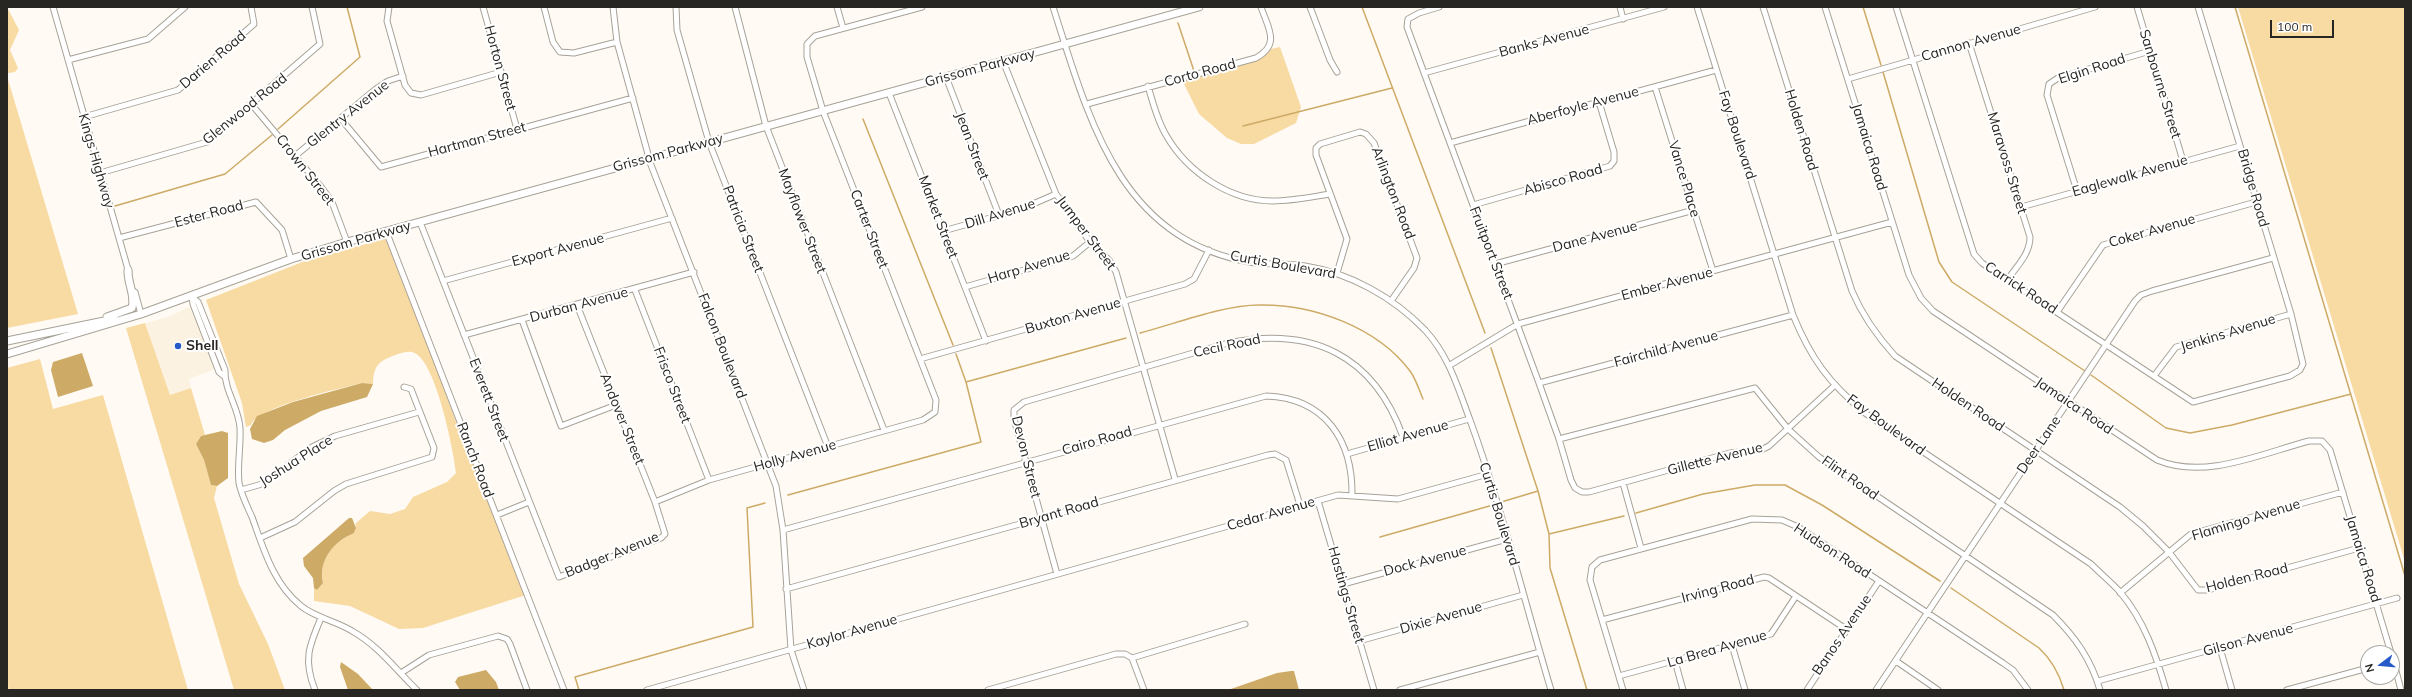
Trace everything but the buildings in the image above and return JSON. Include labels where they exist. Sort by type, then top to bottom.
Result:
[{"type":"main road","name":"Grissom Parkway","points":[[7,354],[141,314],[192,297],[291,259],[347,242],[1199,7]]},
{"type":"main road","points":[[94,322],[132,308],[134,304],[127,278],[128,270]]},
{"type":"main road","name":"Grissom Parkway","points":[[7,341],[94,322],[141,314]]},
{"type":"street","name":"Kings Highway","points":[[53,7],[141,314]]},
{"type":"street","points":[[68,60],[148,39],[185,7]]},
{"type":"street","name":"Darien Road","points":[[84,117],[178,90],[254,24],[251,7]]},
{"type":"street","name":"Glenwood Road","points":[[100,173],[201,145],[252,105],[320,44],[312,7]]},
{"type":"street","points":[[389,7],[387,21],[403,76],[411,93],[421,95],[501,72]]},
{"type":"street","name":"Horton Street","points":[[483,7],[517,129]]},
{"type":"street","points":[[544,7],[553,42],[560,52],[574,53],[617,42]]},
{"type":"street","name":"Falcon Boulevard","points":[[613,7],[617,42],[649,158],[768,463],[780,503],[791,650],[804,690]]},
{"type":"street","name":"Patricia Street","points":[[676,7],[677,30],[709,142],[828,447]]},
{"type":"street","name":"Mayflower Street","points":[[735,7],[766,126],[884,430]]},
{"type":"street","points":[[837,7],[842,28],[922,7]]},
{"type":"street","name":"Curtis Boulevard","points":[[1053,7],[1065,44],[1106,152],[1117,172],[1135,197],[1153,215],[1176,232],[1209,250],[1249,262],[1305,266],[1337,273],[1391,301],[1425,331],[1438,345],[1450,365],[1488,474],[1551,690]]},
{"type":"street","name":"Corto Road","points":[[1087,104],[1148,86],[1256,58],[1267,52],[1271,44],[1271,35],[1261,7]]},
{"type":"street","points":[[1310,7],[1330,60],[1337,72]]},
{"type":"street","name":"Fruitport Street","points":[[1439,7],[1419,13],[1408,19],[1407,27],[1518,324],[1575,488]]},
{"type":"street","points":[[1620,7],[1624,19]]},
{"type":"street","name":"Banks Avenue","points":[[1424,73],[1664,7]]},
{"type":"street","name":"Fay Boulevard","points":[[1697,7],[1793,315],[1803,338],[1834,386],[1865,413],[2091,564],[2120,593],[2138,618],[2159,665],[2166,690]]},
{"type":"street","name":"Holden Road","points":[[1763,7],[1835,239],[1861,312],[1882,342],[1896,356],[2120,507],[2143,526],[2169,552],[2198,590],[2208,590],[2359,548]]},
{"type":"street","name":"Jamaica Road","points":[[1825,7],[1909,275],[1921,298],[1933,311],[2157,460],[2181,468],[2208,469],[2309,441],[2322,440],[2330,450],[2389,645]]},
{"type":"street","name":"Carrick Road","points":[[1896,7],[1974,254],[1982,263],[2193,402],[2290,376],[2300,370]]},
{"type":"street","name":"Cannon Avenue","points":[[1848,79],[2095,7]]},
{"type":"street","name":"Sanbourne Street","points":[[2137,7],[2183,161]]},
{"type":"street","name":"Bridge Road","points":[[2198,7],[2291,314],[2303,358],[2300,370]]},
{"type":"street","name":"Carter Street","points":[[842,28],[815,36],[807,44],[807,57],[822,111],[936,400],[935,412]]},
{"type":"street","name":"Maravoss Street","points":[[1969,43],[2030,238],[2030,246],[2008,279]]},
{"type":"street","name":"Elgin Road","points":[[2077,191],[2047,95],[2049,84],[2058,78],[2150,51]]},
{"type":"street","name":"Jumper Street","points":[[1003,61],[1056,194],[1090,242],[1109,260],[1116,272],[1175,479]]},
{"type":"street","name":"Aberfoyle Avenue","points":[[1450,143],[1716,70]]},
{"type":"street","name":"Glentry Avenue","points":[[295,156],[388,81],[403,76]]},
{"type":"street","name":"Jean Street","points":[[946,77],[999,215]]},
{"type":"street","points":[[1148,86],[1166,135],[1193,167],[1221,188],[1242,196],[1271,201],[1330,194],[1347,239],[1337,273]]},
{"type":"street","name":"Vance Place","points":[[1655,87],[1713,271]]},
{"type":"street","name":"Market Street","points":[[889,93],[986,341]]},
{"type":"street","name":"Hartman Street","points":[[342,119],[381,167],[633,98]]},
{"type":"street","name":"Abisco Road","points":[[1473,205],[1610,166],[1614,161],[1614,152],[1599,102]]},
{"type":"street","name":"Crown Street","points":[[252,105],[332,202],[347,242]]},
{"type":"street","name":"Arlington Road","points":[[1330,194],[1316,155],[1316,148],[1320,144],[1360,132],[1366,134],[1374,143],[1418,258],[1414,268],[1391,301]]},
{"type":"street","name":"Eaglewalk Avenue","points":[[2021,207],[2240,146]]},
{"type":"street","name":"Dill Avenue","points":[[944,231],[1038,204],[1056,194]]},
{"type":"street","name":"Ester Road","points":[[118,238],[256,202],[282,230],[291,259]]},
{"type":"street","name":"Coker Avenue","points":[[2057,312],[2103,245],[2256,202]]},
{"type":"street","name":"Dane Avenue","points":[[1495,264],[1694,210]]},
{"type":"street","name":"Export Avenue","points":[[443,282],[672,218]]},
{"type":"street","name":"Everett Street","points":[[420,222],[559,577]]},
{"type":"street","name":"Ember Avenue","points":[[1450,365],[1518,324],[1835,239],[1892,222]]},
{"type":"street","name":"Ranch Road","points":[[386,231],[564,690]]},
{"type":"street","name":"Harp Avenue","points":[[965,287],[1073,256],[1090,242]]},
{"type":"street","name":"Buxton Avenue","points":[[920,359],[1125,301],[1194,279],[1209,250]]},
{"type":"street","name":"Deer Lane","points":[[1876,690],[2106,345],[2141,295],[2273,258]]},
{"type":"street","name":"Durban Avenue","points":[[464,335],[635,290],[694,272]]},
{"type":"street","name":"Frisco Street","points":[[635,290],[709,480]]},
{"type":"street","points":[[192,297],[193,304],[219,372],[225,377],[239,420],[239,478],[241,490],[272,571],[282,587],[302,607],[321,618],[352,631],[367,641],[417,690]]},
{"type":"street","name":"Andover Street","points":[[577,305],[655,502],[665,534]]},
{"type":"street","name":"Jenkins Avenue","points":[[2154,376],[2176,347],[2291,314]]},
{"type":"street","name":"Fairchild Avenue","points":[[1539,384],[1793,315]]},
{"type":"street","points":[[522,320],[561,426],[616,404]]},
{"type":"street","name":"Cecil Road","points":[[1014,410],[1024,402],[1144,368],[1255,338],[1284,337],[1309,342],[1330,350],[1366,375],[1381,393],[1395,415],[1403,437]]},
{"type":"street","name":"Gillette Avenue","points":[[1575,488],[1582,492],[1589,492],[1730,453],[1761,450],[1769,446],[1834,386]]},
{"type":"street","points":[[260,538],[295,522],[334,491],[346,484],[432,457],[434,448],[411,389],[404,387]]},
{"type":"street","name":"Flint Road","points":[[1559,439],[1755,388],[1788,429],[1819,457],[2053,615],[2073,635],[2087,656],[2098,680],[2100,690]]},
{"type":"street","name":"Cairo Road","points":[[782,530],[1159,424],[1266,396],[1282,396],[1309,405],[1319,412],[1339,436],[1347,454],[1353,476],[1352,496]]},
{"type":"street","name":"Devon Street","points":[[1014,410],[1014,419],[1057,574]]},
{"type":"street","name":"Joshua Place","points":[[241,490],[262,484],[312,447],[335,436],[419,412]]},
{"type":"street","name":"Holly Avenue","points":[[655,502],[709,480],[923,420],[935,412]]},
{"type":"street","name":"Elliot Avenue","points":[[1347,454],[1469,419]]},
{"type":"street","name":"Bryant Road","points":[[786,589],[1175,479],[1275,454],[1286,460],[1290,468],[1300,505]]},
{"type":"street","name":"Cedar Avenue","points":[[1057,574],[1338,495],[1398,499],[1488,474]]},
{"type":"street","points":[[1623,483],[1641,548]]},
{"type":"street","name":"Flamingo Avenue","points":[[2120,593],[2191,534],[2342,492]]},
{"type":"street","name":"Hastings Street","points":[[1318,501],[1374,690]]},
{"type":"street","points":[[497,515],[529,502]]},
{"type":"street","name":"Hudson Road","points":[[1602,620],[1590,576],[1592,567],[1600,560],[1752,519],[1768,518],[1798,527],[1927,612],[2013,670],[2028,690]]},
{"type":"street","name":"Badger Avenue","points":[[559,577],[661,538],[665,534]]},
{"type":"street","name":"Dock Avenue","points":[[1343,584],[1507,539]]},
{"type":"street","name":"Kaylor Avenue","points":[[647,690],[1057,574]]},
{"type":"street","name":"Irving Road","points":[[1602,620],[1758,578],[1769,578],[1846,629]]},
{"type":"street","name":"Banos Avenue","points":[[1807,690],[1879,581]]},
{"type":"street","name":"Dixie Avenue","points":[[1359,641],[1523,595]]},
{"type":"street","name":"La Brea Avenue","points":[[1619,676],[1771,634],[1796,596]]},
{"type":"street","name":"Gilson Avenue","points":[[2098,680],[2159,665],[2397,598]]},
{"type":"street","points":[[315,690],[308,669],[308,658],[310,645],[321,618]]},
{"type":"street","points":[[1602,620],[1622,690]]},
{"type":"street","points":[[1132,658],[1245,624]]},
{"type":"street","points":[[401,673],[428,655],[498,636],[507,639],[510,644],[527,690]]},
{"type":"street","points":[[1732,645],[1745,690]]},
{"type":"street","points":[[2220,648],[2232,690]]},
{"type":"street","points":[[1400,690],[1540,652]]},
{"type":"street","points":[[988,690],[1116,654],[1126,654],[1132,658],[1144,690]]},
{"type":"street","points":[[1675,661],[1683,690]]},
{"type":"street","points":[[1896,661],[1938,690]]},
{"type":"street","points":[[2287,690],[2360,670]]},
{"type":"shaded area","points":[[7,7],[19,30],[10,50],[18,68],[15,72],[8,73],[7,69]]},
{"type":"shaded area","points":[[2238,7],[2405,7],[2405,562]]},
{"type":"shaded area","points":[[1280,47],[1301,107],[1296,123],[1254,144],[1241,144],[1227,138],[1199,114],[1182,80],[1244,64],[1266,54],[1271,49]]},
{"type":"shaded area","points":[[7,76],[78,314],[7,328]]},
{"type":"shaded area","points":[[388,238],[461,435],[529,594],[423,628],[399,629],[350,606],[314,601],[314,588],[317,590],[323,583],[322,574],[325,559],[340,540],[355,532],[356,523],[370,511],[390,514],[405,509],[413,497],[447,482],[456,473],[452,446],[442,406],[436,387],[420,357],[412,352],[409,352],[384,360],[376,368],[373,384],[362,383],[283,405],[257,418],[251,425],[246,427],[242,403],[206,300],[310,259]]},
{"type":"shaded area","points":[[191,306],[216,369],[189,379],[191,388],[170,395],[145,323],[168,317]]},
{"type":"shaded area","points":[[145,323],[170,395],[191,388],[205,435],[201,436],[196,444],[204,460],[211,485],[217,486],[214,498],[239,584],[268,644],[285,690],[234,690],[126,328]]},
{"type":"shaded area","points":[[82,353],[93,386],[58,397],[51,370],[53,362]]},
{"type":"shaded area","points":[[40,359],[53,409],[103,395],[188,690],[9,690],[7,682],[7,368]]},
{"type":"shaded area","points":[[362,383],[373,384],[367,397],[321,411],[285,430],[273,440],[264,443],[252,439],[250,429],[257,416],[293,402]]},
{"type":"shaded area","points":[[222,431],[228,433],[228,478],[217,486],[211,485],[204,460],[196,444],[201,436]]},
{"type":"shaded area","points":[[349,518],[352,518],[356,528],[354,533],[340,541],[329,552],[323,567],[323,583],[317,590],[314,588],[313,578],[304,566],[303,558]]},
{"type":"shaded area","points":[[341,662],[358,674],[373,690],[348,690],[340,667]]},
{"type":"shaded area","points":[[486,670],[496,682],[499,690],[460,690],[455,682],[458,677]]},
{"type":"shaded area","points":[[1294,671],[1299,690],[1228,690],[1277,673]]},
{"type":"waterway","points":[[278,129],[360,57],[347,7]]},
{"type":"waterway","points":[[1362,7],[1485,333]]},
{"type":"waterway","points":[[1863,7],[1881,65]]},
{"type":"waterway","points":[[2235,7],[2405,576]]},
{"type":"waterway","points":[[1178,23],[1194,71]]},
{"type":"waterway","points":[[1883,72],[1939,262],[1952,282],[2085,371]]},
{"type":"waterway","points":[[1243,126],[1392,88]]},
{"type":"waterway","points":[[863,119],[953,345]]},
{"type":"waterway","points":[[115,206],[225,174],[272,135]]},
{"type":"waterway","points":[[1140,333],[1230,308],[1259,305],[1301,309],[1342,321],[1380,342],[1396,355],[1410,371],[1416,381],[1423,399]]},
{"type":"waterway","points":[[788,495],[981,442],[966,382],[1126,338]]},
{"type":"waterway","points":[[1491,348],[1538,491],[1549,534],[1550,568],[1587,690]]},
{"type":"waterway","points":[[956,354],[966,382]]},
{"type":"waterway","points":[[2091,375],[2166,428],[2190,433],[2232,425],[2351,394]]},
{"type":"waterway","points":[[1636,513],[1703,494],[1755,485],[1785,485],[1822,505],[1940,581]]},
{"type":"waterway","points":[[1498,503],[1538,491]]},
{"type":"waterway","points":[[579,690],[575,677],[753,627],[747,508],[765,503]]},
{"type":"waterway","points":[[1380,537],[1493,505]]},
{"type":"waterway","points":[[1549,534],[1624,516]]},
{"type":"waterway","points":[[1951,588],[2039,648],[2048,657],[2054,667],[2064,690]]},
{"type":"place","name":"Shell","points":[[178,346]]}]
